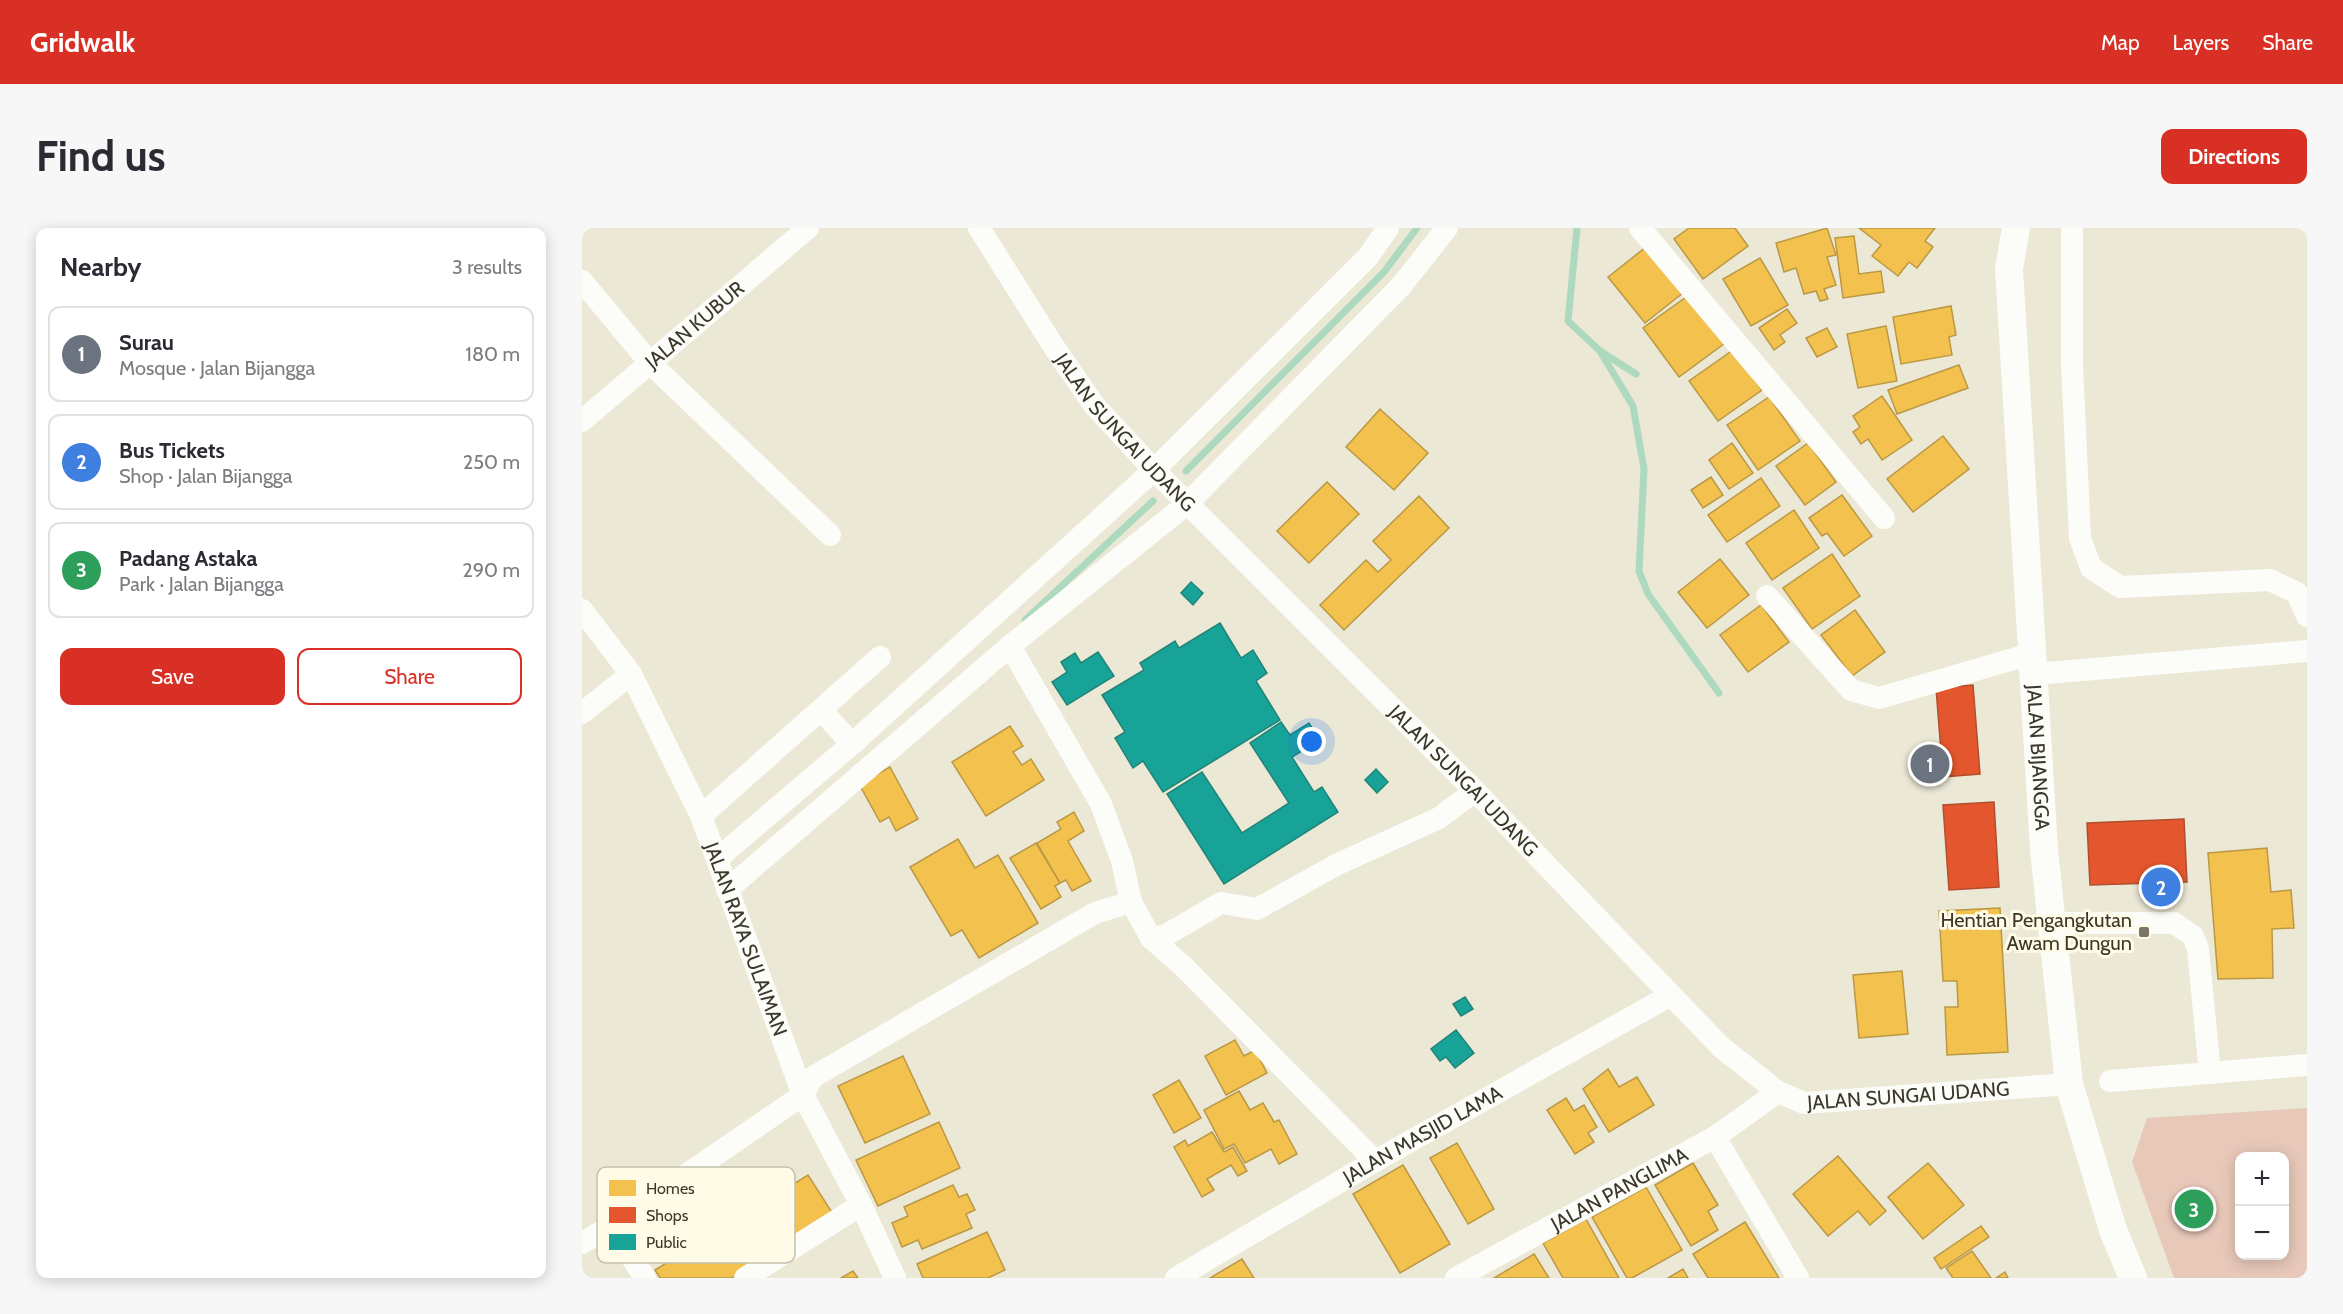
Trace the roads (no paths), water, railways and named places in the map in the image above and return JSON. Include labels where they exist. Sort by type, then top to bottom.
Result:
[{"type":"main road","name":"JALAN BIJANGGA","points":[[2016,228],[2009,269],[2044,850],[2069,1084],[2112,1230],[2133,1278]]},
{"type":"street","name":"JALAN KUBUR","points":[[582,421],[808,228]]},
{"type":"street","name":"JALAN SUNGAI UDANG","points":[[979,228],[1054,347],[1094,405],[1154,470],[1475,791],[1722,1047],[1778,1092],[1804,1103],[2069,1084]]},
{"type":"street","points":[[717,859],[852,744],[1154,470],[1368,257],[1388,228]]},
{"type":"street","points":[[727,890],[1011,646],[1187,504],[1401,286],[1447,228]]},
{"type":"street","points":[[1640,228],[1884,518]]},
{"type":"street","points":[[2004,228],[2009,269]]},
{"type":"street","points":[[2072,228],[2072,364],[2080,538],[2091,568],[2120,587],[2270,580],[2297,593],[2307,616]]},
{"type":"street","points":[[582,281],[650,363],[830,535]]},
{"type":"street","points":[[1767,596],[1851,690],[1879,698],[2034,663],[2307,651]]},
{"type":"street","name":"JALAN RAYA SULAIMAN","points":[[582,610],[631,674],[701,816],[803,1095],[861,1205],[895,1278]]},
{"type":"street","points":[[1011,646],[1101,804],[1122,861],[1131,902],[1151,938],[1185,968],[1375,1161]]},
{"type":"street","points":[[701,816],[880,657]]},
{"type":"street","points":[[582,713],[631,674]]},
{"type":"street","points":[[821,710],[852,744]]},
{"type":"street","points":[[1151,938],[1166,935],[1221,903],[1257,909],[1338,864],[1439,818],[1475,791]]},
{"type":"street","points":[[697,1167],[803,1095],[813,1077],[1095,913],[1131,902]]},
{"type":"street","points":[[2052,923],[2174,924],[2193,936],[2198,949],[2210,1073]]},
{"type":"street","name":"JALAN MASJID LAMA","points":[[1176,1278],[1375,1161],[1671,995]]},
{"type":"street","points":[[2110,1081],[2307,1065]]},
{"type":"street","name":"JALAN PANGLIMA","points":[[1456,1278],[1715,1137],[1778,1092]]},
{"type":"street","points":[[1715,1137],[1798,1278]]},
{"type":"street","points":[[795,1247],[861,1205]]},
{"type":"street","points":[[582,1243],[597,1234]]},
{"type":"street","points":[[635,1263],[645,1278]]},
{"type":"street","points":[[745,1278],[769,1263]]},
{"type":"waterway","points":[[1186,471],[1384,272],[1417,228]]},
{"type":"waterway","points":[[1577,228],[1568,321],[1600,351],[1636,374]]},
{"type":"waterway","points":[[1600,351],[1633,406],[1644,469],[1639,571],[1648,594],[1719,693]]},
{"type":"waterway","points":[[1025,620],[1153,501]]},
{"type":"place","name":"Surau","points":[[1930,764]]},
{"type":"place","name":"Bus Tickets","points":[[2161,887]]},
{"type":"place","name":"Hentian Pengangkutan Awam Dungun","points":[[2144,932]]},
{"type":"place","name":"Padang Astaka","points":[[2194,1209]]}]
